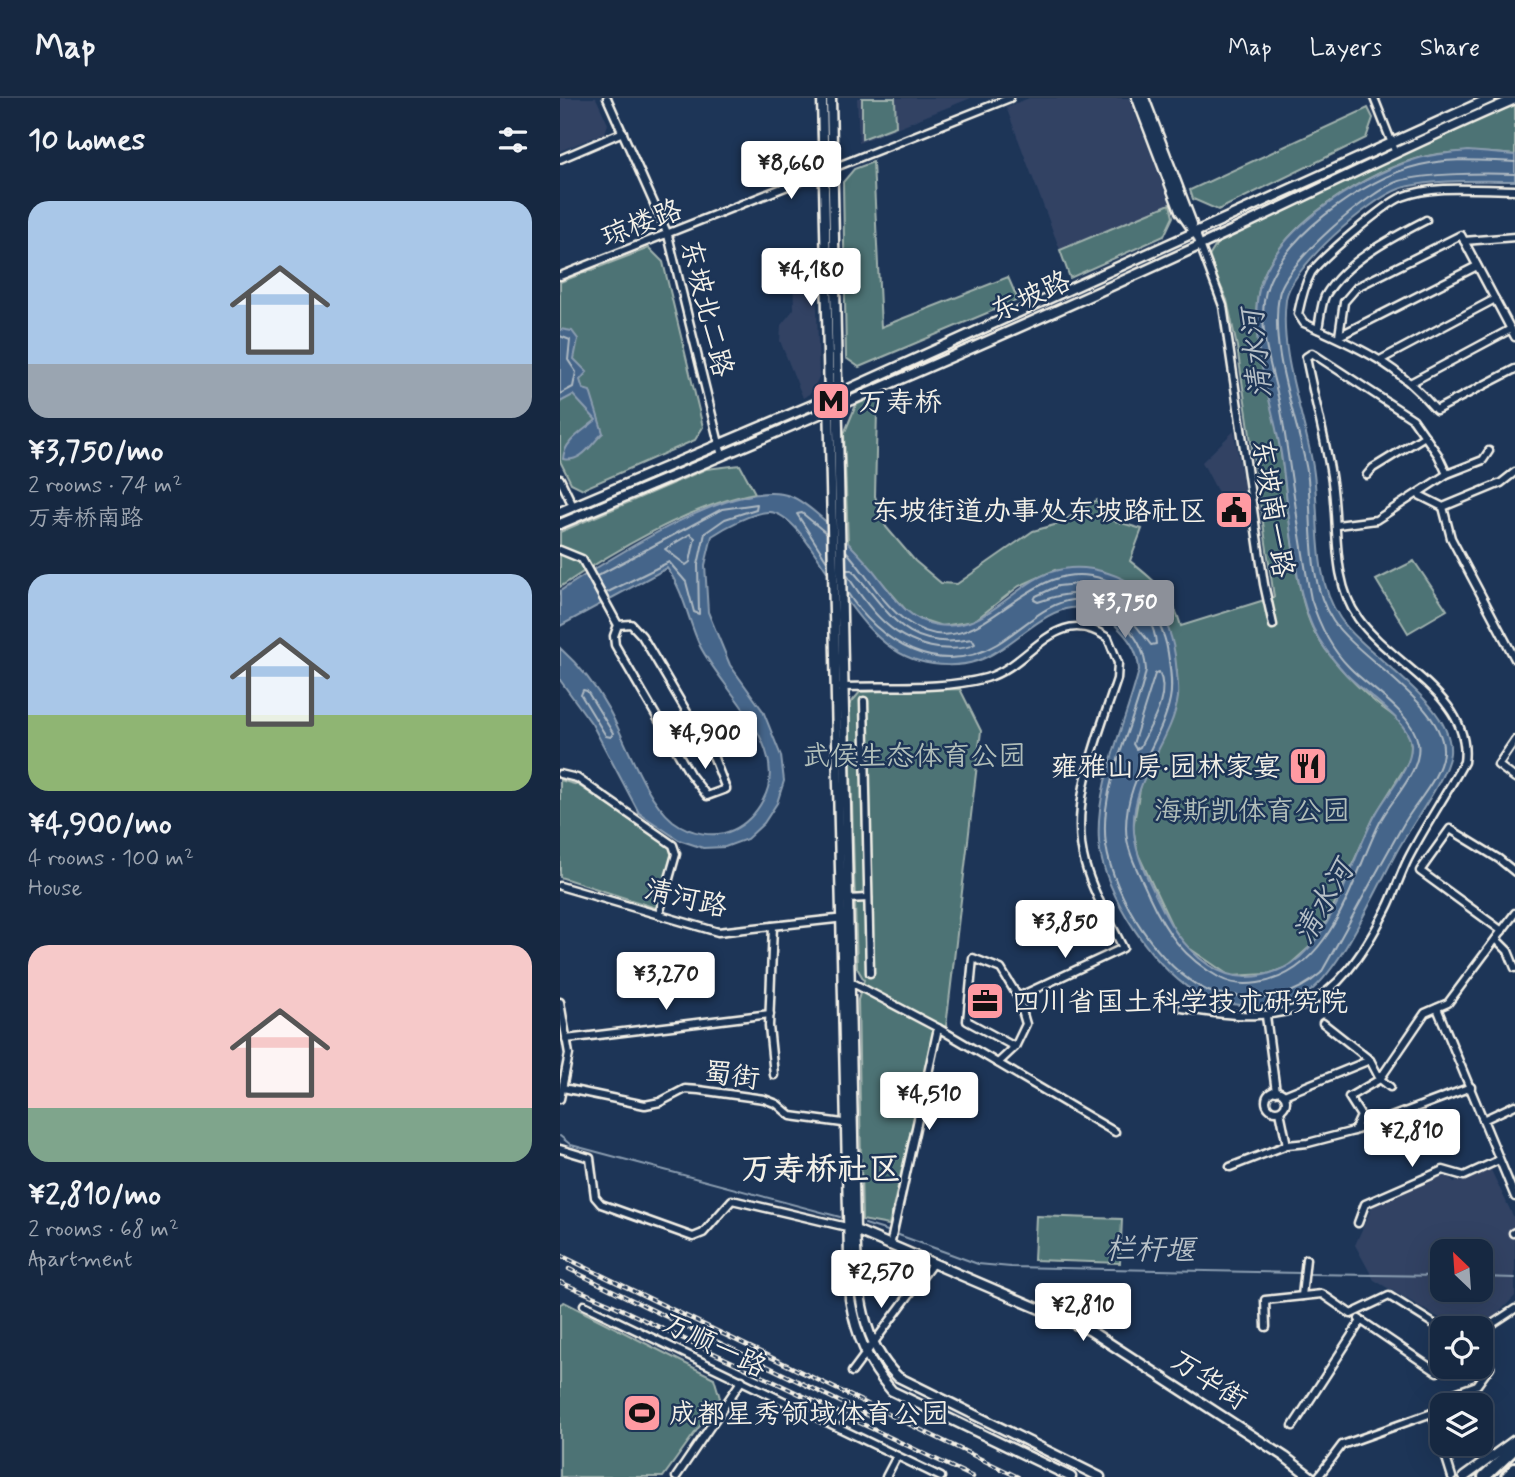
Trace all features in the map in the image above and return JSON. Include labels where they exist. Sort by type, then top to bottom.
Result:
[{"type":"highway","points":[[1484,1477],[1515,1448]]},
{"type":"highway","points":[[1507,1477],[1515,1469]]},
{"type":"street","name":"东坡北二路","points":[[607,98],[668,234],[722,456]]},
{"type":"street","points":[[822,98],[828,172]]},
{"type":"street","points":[[831,98],[828,172],[832,397],[828,411],[842,602],[839,687],[851,1228],[850,1299],[854,1325],[872,1368],[892,1391],[1071,1477]]},
{"type":"street","name":"琼楼路","points":[[560,275],[828,172],[1010,98]]},
{"type":"street","points":[[1137,98],[1180,211],[1196,234]]},
{"type":"street","points":[[1144,98],[1196,234]]},
{"type":"street","points":[[1374,98],[1395,150]]},
{"type":"street","name":"东坡路","points":[[560,512],[832,397],[1491,98]]},
{"type":"street","name":"东坡路","points":[[560,524],[837,407],[1200,245],[1395,150],[1515,99]]},
{"type":"street","points":[[560,159],[623,132]]},
{"type":"street","points":[[1515,190],[1430,191],[1402,197],[1383,209],[1312,272],[1302,294],[1298,314],[1304,323],[1382,359],[1412,382],[1436,410],[1515,369]]},
{"type":"street","points":[[1318,329],[1325,297],[1352,265],[1394,236],[1426,220]]},
{"type":"street","name":"东坡南一路","points":[[1196,234],[1223,306],[1264,584],[1273,625]]},
{"type":"street","points":[[1477,266],[1339,336],[1344,302],[1357,287],[1461,235],[1515,337]]},
{"type":"street","points":[[1464,241],[1515,237]]},
{"type":"street","points":[[1382,359],[1495,299]]},
{"type":"street","points":[[1412,382],[1511,329]]},
{"type":"street","points":[[1182,1008],[1232,1017],[1266,1016],[1300,1009],[1323,998],[1341,979],[1387,907],[1408,859],[1464,762],[1466,747],[1463,732],[1443,702],[1411,668],[1376,639],[1356,616],[1339,570],[1332,480],[1306,357],[1312,353],[1413,419],[1447,474]]},
{"type":"street","points":[[832,397],[837,407],[833,597],[847,899],[844,918]]},
{"type":"street","points":[[1367,475],[1373,468],[1425,436]]},
{"type":"street","points":[[1337,525],[1377,520],[1419,495],[1447,474],[1483,460],[1489,451]]},
{"type":"street","points":[[1443,507],[1501,483],[1515,472]]},
{"type":"street","points":[[560,479],[562,489],[573,506]]},
{"type":"street","points":[[1419,495],[1443,507],[1451,538],[1515,659]]},
{"type":"street","points":[[560,550],[582,559],[585,564],[618,625],[614,636],[615,645],[690,774],[707,796],[726,789],[714,758],[642,636],[631,624],[618,625]]},
{"type":"street","points":[[839,687],[961,682],[988,677],[1010,667],[1053,633],[1066,628],[1083,626],[1108,638],[1118,663],[1117,680],[1086,776],[1080,805],[1080,833],[1084,863],[1123,948],[1018,998]]},
{"type":"street","points":[[864,701],[870,973]]},
{"type":"street","points":[[1515,740],[1497,765],[1515,778]]},
{"type":"street","points":[[560,774],[577,778],[673,845],[676,854],[659,914]]},
{"type":"street","points":[[1502,931],[1420,871],[1450,829],[1515,872]]},
{"type":"street","name":"清河路","points":[[560,886],[718,932],[844,918]]},
{"type":"street","points":[[847,899],[868,898]]},
{"type":"street","points":[[1354,1131],[1361,1116],[1349,1097],[1380,1079],[1425,1013],[1448,1003],[1515,913]]},
{"type":"street","points":[[774,926],[770,1014],[775,1075]]},
{"type":"street","points":[[1496,939],[1508,951],[1515,968]]},
{"type":"street","points":[[998,1063],[1015,1048],[1026,1024],[1018,998],[1001,969],[973,958],[967,1021],[1015,1048]]},
{"type":"street","points":[[845,979],[938,1028],[1115,1132]]},
{"type":"street","points":[[560,1002],[569,1055],[560,1099]]},
{"type":"street","points":[[1437,1008],[1515,1197]]},
{"type":"street","points":[[566,1040],[770,1014]]},
{"type":"street","points":[[1266,1016],[1276,1092]]},
{"type":"street","points":[[1324,1023],[1370,1060],[1380,1079],[1390,1087]]},
{"type":"street","points":[[890,1246],[938,1028]]},
{"type":"street","points":[[1284,1095],[1286,1104],[1280,1111],[1273,1111],[1267,1105],[1268,1096],[1276,1092],[1284,1095],[1370,1060]]},
{"type":"street","points":[[1230,1167],[1287,1145],[1308,1143],[1354,1131],[1471,1087]]},
{"type":"street","name":"蜀街","points":[[563,1088],[645,1105],[660,1102],[685,1089],[699,1090],[764,1099],[777,1104],[791,1116],[848,1124]]},
{"type":"street","points":[[1483,1120],[1515,1105]]},
{"type":"street","points":[[1280,1111],[1287,1145]]},
{"type":"street","points":[[560,1149],[590,1157],[595,1197],[601,1204],[688,1236],[703,1233],[732,1200],[851,1228]]},
{"type":"street","points":[[1358,1223],[1365,1203],[1443,1170],[1464,1176],[1499,1160]]},
{"type":"street","points":[[851,1228],[859,1297],[881,1361],[906,1382],[1100,1477]]},
{"type":"street","name":"万华街","points":[[851,1228],[1089,1330],[1231,1421],[1311,1477]]},
{"type":"street","points":[[1302,1296],[1306,1259]]},
{"type":"street","points":[[852,1372],[932,1264]]},
{"type":"street","points":[[1266,1327],[1265,1300],[1322,1294],[1430,1367]]},
{"type":"street","points":[[1351,1314],[1389,1297],[1430,1322]]},
{"type":"street","name":"万顺一路","points":[[584,1305],[941,1477]]},
{"type":"street","points":[[1493,1323],[1515,1309]]},
{"type":"street","points":[[1293,1426],[1361,1321]]},
{"type":"street","points":[[1455,1393],[1477,1385],[1481,1379]]},
{"type":"street","points":[[676,1477],[742,1380]]},
{"type":"street","points":[[1318,1477],[1342,1445],[1430,1414]]},
{"type":"street","points":[[1464,1477],[1515,1440]]},
{"type":"street","points":[[886,1477],[897,1456]]},
{"type":"street","points":[[1445,1456],[1452,1477]]},
{"type":"shaded area","points":[[560,98],[596,98],[608,124],[605,133],[560,151]]},
{"type":"shaded area","points":[[857,98],[971,98],[859,143]]},
{"type":"shaded area","points":[[1029,98],[1129,98],[1170,204],[1060,250],[1006,107]]},
{"type":"shaded area","points":[[793,274],[816,275],[819,377],[812,392],[803,398],[780,341],[781,325],[794,309]]},
{"type":"shaded area","points":[[1234,431],[1250,521],[1235,525],[1202,462]]},
{"type":"shaded area","points":[[1490,1168],[1515,1220],[1515,1296],[1493,1319],[1493,1316],[1436,1316],[1374,1280],[1355,1245],[1373,1205],[1446,1174],[1454,1182]]},
{"type":"green space","points":[[862,98],[895,98],[896,126],[862,139]]},
{"type":"green space","name":"海斯凯体育公园","points":[[1515,102],[1515,155],[1477,152],[1439,154],[1415,159],[1367,179],[1341,194],[1295,231],[1276,253],[1263,276],[1257,301],[1257,328],[1275,417],[1302,598],[1315,633],[1327,652],[1366,694],[1398,719],[1408,733],[1411,749],[1410,759],[1374,817],[1328,918],[1313,944],[1287,967],[1268,974],[1230,976],[1186,946],[1173,928],[1138,854],[1133,828],[1142,778],[1172,717],[1177,670],[1055,570],[1019,586],[974,621],[942,626],[911,616],[848,543],[844,434],[856,405],[881,392],[877,411],[875,496],[886,527],[915,561],[941,583],[957,584],[1033,531],[1058,524],[1097,500],[1111,520],[1142,529],[1130,561],[1168,597],[1181,626],[1274,597],[1237,347],[1227,300],[1208,258],[1218,242],[1370,166]]},
{"type":"green space","points":[[1368,108],[1373,118],[1366,138],[1218,210],[1193,199],[1190,190]]},
{"type":"green space","points":[[873,162],[881,327],[1008,277],[1018,300],[859,367],[846,358],[843,182],[854,169]]},
{"type":"green space","points":[[1170,204],[1173,217],[1164,236],[1070,278],[1060,250]]},
{"type":"green space","points":[[649,248],[663,262],[703,427],[695,440],[583,489],[571,483],[560,461],[560,282]]},
{"type":"green space","points":[[740,465],[755,493],[706,508],[654,531],[560,587],[560,532],[706,469]]},
{"type":"green space","points":[[1414,561],[1447,610],[1408,633],[1376,580]]},
{"type":"green space","name":"武侯生态体育公园","points":[[960,689],[981,731],[946,1027],[936,1023],[889,1225],[862,1220],[858,1000],[864,980],[857,968],[849,705],[860,692]]},
{"type":"green space","points":[[560,780],[578,785],[669,846],[673,854],[659,909],[560,877]]},
{"type":"green space","points":[[1036,1216],[1122,1219],[1120,1263],[1034,1260]]},
{"type":"green space","name":"成都星秀领域体育公园","points":[[564,1302],[714,1378],[720,1398],[663,1477],[560,1477],[560,1304]]},
{"type":"water","points":[[1468,151],[1515,155],[1515,181],[1425,184],[1399,189],[1386,195],[1351,220],[1315,254],[1301,271],[1286,300],[1289,363],[1313,467],[1321,564],[1331,601],[1352,633],[1406,681],[1438,716],[1447,734],[1450,753],[1442,776],[1401,844],[1355,932],[1329,972],[1316,986],[1293,1000],[1268,1005],[1241,1005],[1205,997],[1169,972],[1152,953],[1121,908],[1102,862],[1099,820],[1106,777],[1139,670],[1132,645],[1115,625],[1096,612],[1078,607],[1061,610],[977,661],[948,665],[919,661],[893,649],[871,630],[801,534],[786,519],[770,512],[748,517],[712,536],[705,565],[708,612],[730,665],[763,711],[781,756],[784,781],[777,803],[764,823],[747,839],[725,847],[703,848],[679,840],[639,813],[592,724],[560,680],[560,648],[581,669],[604,702],[653,798],[673,821],[686,829],[710,834],[726,833],[742,825],[754,814],[763,800],[770,780],[762,740],[700,646],[678,587],[667,568],[560,626],[560,591],[639,542],[705,509],[737,498],[766,493],[790,496],[810,508],[834,529],[907,611],[937,625],[960,624],[980,617],[1035,580],[1055,571],[1079,568],[1108,573],[1139,588],[1159,610],[1170,632],[1178,689],[1174,714],[1138,794],[1134,812],[1135,843],[1146,874],[1176,933],[1199,958],[1217,970],[1246,977],[1275,972],[1293,963],[1314,942],[1335,907],[1368,830],[1408,762],[1411,744],[1402,725],[1331,657],[1316,634],[1306,609],[1292,543],[1281,454],[1260,359],[1257,302],[1263,277],[1276,254],[1316,213],[1365,181],[1390,169],[1433,155]]},
{"type":"water","points":[[560,329],[572,331],[578,339],[574,359],[587,372],[580,380],[583,389],[590,391],[603,433],[581,455],[570,459],[563,459],[567,447],[596,420],[573,395],[560,402]]},
{"type":"waterway","name":"栏杆堰","points":[[560,1136],[571,1145],[840,1217]]},
{"type":"waterway","name":"栏杆堰","points":[[865,1224],[891,1232]]},
{"type":"waterway","name":"栏杆堰","points":[[896,1234],[978,1264],[1301,1273]]},
{"type":"waterway","name":"栏杆堰","points":[[1307,1274],[1430,1276]]},
{"type":"waterway","name":"栏杆堰","points":[[1493,1277],[1515,1278]]},
{"type":"railway","points":[[560,1255],[1018,1477]]},
{"type":"railway","points":[[569,1269],[871,1417]]},
{"type":"railway","points":[[560,1282],[973,1477]]},
{"type":"place","name":"万寿桥","points":[[831,401]]},
{"type":"place","name":"东坡街道办事处东坡路社区","points":[[1234,510]]},
{"type":"place","name":"雍雅山房·园林家宴","points":[[1308,766]]},
{"type":"place","name":"四川省国土科学技术研究院","points":[[985,1001]]},
{"type":"place","name":"成都星秀领域体育公园","points":[[642,1413]]},
{"type":"district","name":"万寿桥社区","points":[[821,1168]]},
{"type":"water label","name":"清水河","points":[[1256,354]]},
{"type":"water label","name":"清水河","points":[[1323,902]]}]
